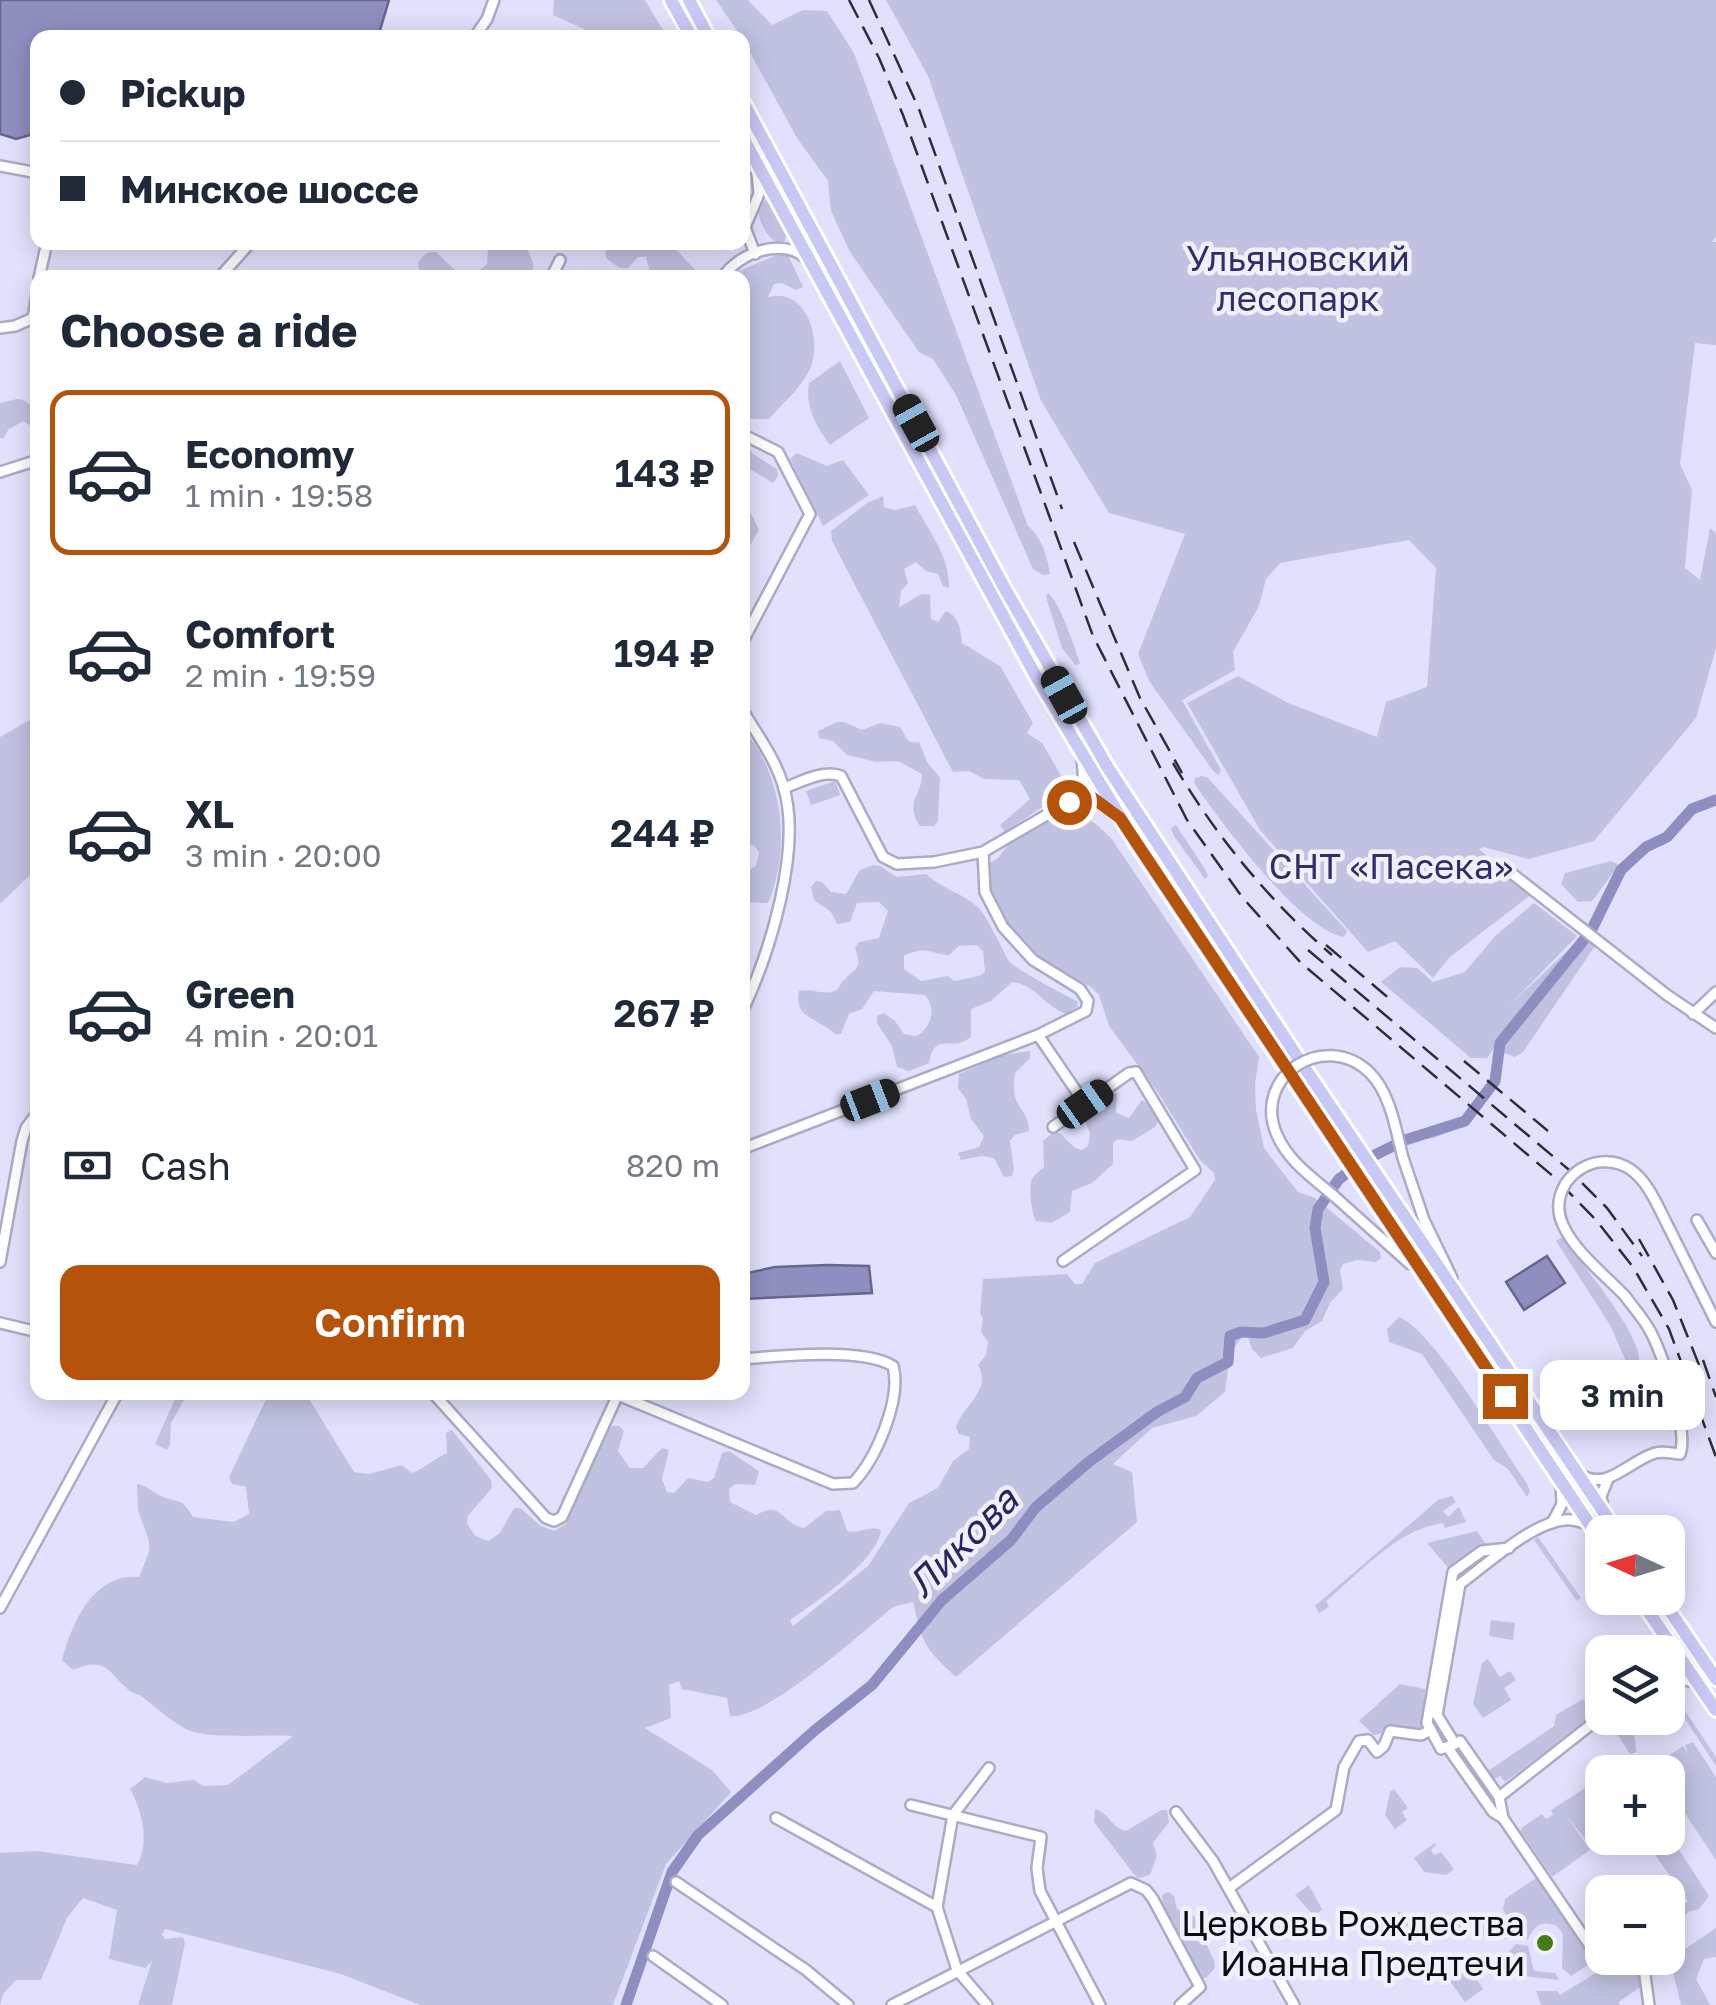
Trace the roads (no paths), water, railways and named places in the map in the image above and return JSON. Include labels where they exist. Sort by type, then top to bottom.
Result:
[{"type":"highway","points":[[672,0],[688,30]]},
{"type":"highway","points":[[689,0],[705,30]]},
{"type":"highway","points":[[750,115],[1064,695],[1353,1154]]},
{"type":"highway","points":[[750,151],[1029,664],[1120,818],[1367,1174],[1464,1304],[1605,1515]]},
{"type":"highway","points":[[1367,1174],[1449,1310],[1585,1518]]},
{"type":"highway","points":[[1673,1615],[1716,1679]]},
{"type":"highway","points":[[1685,1665],[1716,1710]]},
{"type":"street","points":[[480,30],[494,0]]},
{"type":"street","points":[[750,214],[759,194],[755,160]]},
{"type":"street","points":[[0,166],[30,172]]},
{"type":"street","points":[[750,242],[755,254]]},
{"type":"street","points":[[732,270],[755,254],[784,246],[800,253],[812,265]]},
{"type":"street","points":[[226,270],[244,250]]},
{"type":"street","points":[[554,270],[560,260]]},
{"type":"street","points":[[0,328],[30,319]]},
{"type":"street","points":[[750,439],[782,457],[810,514],[750,627]]},
{"type":"street","points":[[0,472],[30,463]]},
{"type":"street","points":[[750,724],[784,788],[791,852],[750,989]]},
{"type":"street","points":[[1069,802],[1084,783],[1077,746]]},
{"type":"street","points":[[784,788],[826,774],[841,776],[888,862],[907,865],[983,852],[1069,802],[1093,798],[1120,818]]},
{"type":"street","points":[[750,1146],[1038,1035],[1082,1014],[1088,1001],[1080,989],[1034,960],[1004,927],[985,892],[983,852]]},
{"type":"street","points":[[1510,872],[1716,1028]]},
{"type":"street","points":[[1693,1014],[1716,992]]},
{"type":"street","points":[[1038,1035],[1085,1104]]},
{"type":"street","points":[[1449,1310],[1406,1260],[1290,1157],[1272,1123],[1272,1106],[1277,1086],[1287,1071],[1300,1062],[1320,1054],[1334,1055],[1369,1072],[1388,1105],[1424,1220],[1464,1304]]},
{"type":"street","points":[[1052,1127],[1136,1072],[1195,1170],[1064,1261]]},
{"type":"street","points":[[0,1262],[22,1141],[30,1123]]},
{"type":"street","points":[[1575,1470],[1592,1481],[1608,1479],[1652,1454],[1680,1454],[1683,1442],[1656,1344],[1625,1296],[1564,1229],[1559,1209],[1566,1183],[1580,1168],[1606,1161],[1626,1166],[1641,1179],[1716,1322]]},
{"type":"street","points":[[1696,1220],[1716,1253]]},
{"type":"street","points":[[0,1322],[30,1330]]},
{"type":"street","points":[[633,1400],[834,1484],[853,1483],[884,1432],[895,1377],[890,1364],[814,1354],[750,1358]]},
{"type":"street","points":[[0,1608],[114,1400]]},
{"type":"street","points":[[439,1400],[546,1518],[554,1521],[562,1517],[616,1400]]},
{"type":"street","points":[[1606,1515],[1601,1496],[1608,1479]]},
{"type":"street","points":[[1552,1523],[1562,1504],[1561,1482]]},
{"type":"street","points":[[1503,1818],[1493,1812],[1438,1715],[1460,1584],[1552,1523],[1570,1519],[1585,1524]]},
{"type":"street","points":[[1454,1744],[1440,1749],[1427,1723],[1453,1572],[1482,1551],[1509,1548]]},
{"type":"street","points":[[1685,1682],[1698,1683]]},
{"type":"street","points":[[1499,1797],[1585,1729]]},
{"type":"street","points":[[1229,1888],[1336,1810],[1344,1767],[1358,1742],[1368,1740],[1377,1752],[1390,1731],[1422,1735],[1430,1730]]},
{"type":"street","points":[[1454,1744],[1474,1760],[1499,1797],[1503,1818],[1598,1959],[1607,1966],[1634,1958],[1643,1961],[1649,2005]]},
{"type":"street","points":[[987,2005],[957,1970],[936,1907],[953,1815],[988,1768]]},
{"type":"street","points":[[911,1805],[1041,1837],[1037,1880],[1100,2005]]},
{"type":"street","points":[[1176,1812],[1229,1888],[1294,2005]]},
{"type":"street","points":[[776,1818],[936,1907]]},
{"type":"street","points":[[676,1882],[806,1970],[848,2005]]},
{"type":"street","points":[[898,2004],[1124,1884],[1138,1884],[1171,1928],[1200,1987],[1180,2005]]},
{"type":"street","points":[[653,1956],[722,2005]]},
{"type":"waterway","name":"Ликова","points":[[1591,931],[1621,870],[1646,847],[1667,837],[1692,809],[1716,800]]},
{"type":"waterway","name":"Ликова","points":[[1405,1140],[1465,1121],[1495,1081],[1500,1043],[1587,936]]},
{"type":"waterway","name":"Ликова","points":[[1375,1155],[1395,1145]]},
{"type":"waterway","name":"Ликова","points":[[626,2005],[672,1872],[698,1835],[814,1731],[872,1685],[942,1600],[1011,1540],[1036,1507],[1090,1461],[1157,1412],[1185,1397],[1197,1378],[1228,1362],[1230,1336],[1241,1332],[1264,1333],[1305,1320],[1324,1282],[1315,1228],[1318,1209],[1346,1174]]},
{"type":"railway","points":[[849,0],[903,115],[1093,636],[1187,820],[1242,897],[1301,963],[1554,1177],[1596,1220],[1633,1267],[1669,1329],[1716,1457]]},
{"type":"railway","points":[[869,0],[919,109],[1062,509]]},
{"type":"railway","points":[[1074,542],[1140,698],[1182,773]]},
{"type":"railway","points":[[1173,763],[1206,816],[1245,866],[1332,955]]},
{"type":"railway","points":[[1326,945],[1391,1000]]},
{"type":"railway","points":[[1308,950],[1568,1169],[1607,1208],[1642,1256]]},
{"type":"railway","points":[[1464,1061],[1548,1131]]},
{"type":"railway","points":[[1639,1239],[1673,1300],[1703,1375]]},
{"type":"railway","points":[[1703,1360],[1716,1397]]},
{"type":"place","name":"Церковь Рождества Иоанна Предтечи","points":[[1545,1943]]},
{"type":"park label","name":"Ульяновский лесопарк","points":[[1298,278]]},
{"type":"park label","name":"СНТ «Пасека»","points":[[1391,866]]}]
